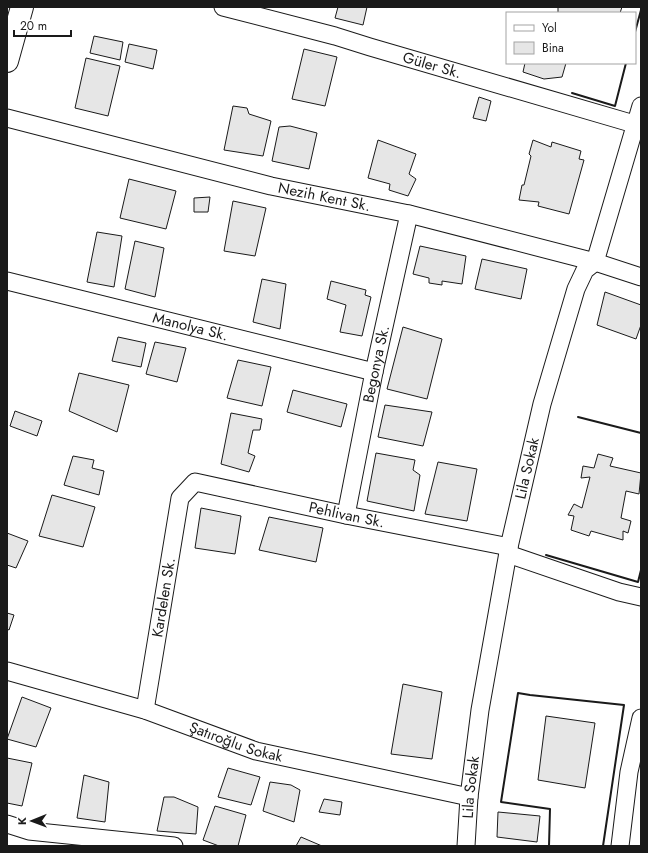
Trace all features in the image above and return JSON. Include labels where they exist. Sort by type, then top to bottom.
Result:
[{"type":"highway","points":[[7,61],[22,7]]},
{"type":"street","name":"Güler Sk.","points":[[223,7],[335,36],[639,125]]},
{"type":"street","name":"Lila Sokak","points":[[466,846],[469,798],[480,710],[509,550],[542,404],[576,288],[585,270],[595,262],[639,125],[641,106]]},
{"type":"street","name":"Nezih Kent Sk.","points":[[7,118],[271,186],[409,214],[595,262],[641,277]]},
{"type":"street","name":"Begonya Sk.","points":[[346,515],[374,372],[409,214]]},
{"type":"street","name":"Manolya Sk.","points":[[7,281],[374,372]]},
{"type":"street","name":"Pehlivan Sk.","points":[[188,489],[195,482],[509,550],[619,592],[641,597]]},
{"type":"street","name":"Kardelen Sk.","points":[[145,710],[180,498],[188,489]]},
{"type":"street","name":"Şatıroğlu Sokak","points":[[7,671],[145,710],[256,751],[469,798]]},
{"type":"street","points":[[620,846],[629,772],[641,718]]},
{"type":"street","points":[[7,824],[29,831],[174,846]]},
{"type":"building","points":[[338,7],[367,7],[363,25],[335,18]]},
{"type":"building","points":[[558,7],[622,7],[620,12],[558,12]]},
{"type":"building","points":[[94,36],[123,42],[120,60],[90,53]]},
{"type":"building","points":[[129,44],[157,50],[153,69],[125,62]]},
{"type":"building","points":[[304,49],[337,57],[325,106],[292,99]]},
{"type":"building","points":[[86,58],[120,66],[108,116],[75,108]]},
{"type":"building","points":[[525,64],[566,64],[562,77],[544,79],[523,72]]},
{"type":"building","points":[[479,97],[491,101],[486,121],[473,118]]},
{"type":"building","points":[[233,106],[247,108],[249,114],[271,121],[263,156],[224,150]]},
{"type":"building","points":[[290,126],[317,133],[309,169],[272,161],[279,127]]},
{"type":"building","points":[[378,140],[416,154],[409,174],[416,179],[408,196],[389,190],[390,184],[368,178]]},
{"type":"building","points":[[533,140],[551,147],[552,142],[581,151],[579,159],[584,160],[569,214],[538,206],[539,202],[519,200],[531,156],[529,154]]},
{"type":"building","points":[[129,179],[176,191],[166,229],[120,218]]},
{"type":"building","points":[[210,197],[208,212],[194,212],[194,198]]},
{"type":"building","points":[[233,201],[266,208],[255,256],[224,251]]},
{"type":"building","points":[[97,232],[122,236],[114,287],[87,282]]},
{"type":"building","points":[[135,241],[164,248],[155,297],[125,289]]},
{"type":"building","points":[[420,246],[466,256],[462,284],[442,281],[442,285],[429,283],[429,278],[413,274]]},
{"type":"building","points":[[482,259],[527,269],[521,299],[475,289]]},
{"type":"building","points":[[262,279],[286,284],[280,329],[253,322]]},
{"type":"building","points":[[331,281],[366,290],[365,295],[371,297],[362,336],[340,332],[346,305],[327,299]]},
{"type":"building","points":[[605,292],[641,305],[641,325],[636,339],[597,325]]},
{"type":"building","points":[[403,327],[442,339],[427,399],[387,389]]},
{"type":"building","points":[[118,337],[146,343],[141,367],[112,361]]},
{"type":"building","points":[[155,342],[186,348],[177,382],[146,374]]},
{"type":"building","points":[[238,360],[271,367],[262,406],[227,398]]},
{"type":"building","points":[[79,373],[129,385],[117,432],[69,411]]},
{"type":"building","points":[[293,390],[347,404],[341,427],[287,412]]},
{"type":"building","points":[[385,405],[432,412],[423,446],[378,437]]},
{"type":"building","points":[[15,411],[42,421],[37,436],[10,426]]},
{"type":"building","points":[[231,413],[262,419],[260,430],[253,430],[248,453],[255,456],[249,472],[221,464]]},
{"type":"building","points":[[376,453],[415,460],[413,470],[420,475],[414,511],[367,501]]},
{"type":"building","points":[[598,454],[613,458],[610,466],[641,473],[639,494],[626,491],[621,518],[631,521],[628,533],[623,531],[623,540],[591,531],[589,536],[571,530],[574,516],[568,515],[574,504],[582,508],[590,477],[581,478],[583,466],[594,468]]},
{"type":"building","points":[[73,456],[94,460],[92,468],[104,471],[99,495],[64,485]]},
{"type":"building","points":[[438,462],[477,469],[467,521],[425,514]]},
{"type":"building","points":[[52,495],[95,507],[83,547],[39,536]]},
{"type":"building","points":[[201,508],[241,516],[235,554],[195,548]]},
{"type":"building","points":[[269,517],[323,528],[316,562],[259,550]]},
{"type":"building","points":[[7,533],[28,541],[16,568],[7,565]]},
{"type":"building","points":[[7,613],[14,615],[9,630],[7,629]]},
{"type":"building","points":[[403,684],[442,692],[432,759],[391,754]]},
{"type":"building","points":[[22,697],[51,708],[36,747],[7,739]]},
{"type":"building","points":[[546,716],[595,723],[585,788],[538,780]]},
{"type":"building","points":[[7,758],[32,763],[22,806],[7,803]]},
{"type":"building","points":[[228,768],[260,777],[251,805],[218,797]]},
{"type":"building","points":[[84,775],[109,782],[105,822],[77,818]]},
{"type":"building","points":[[270,782],[291,785],[300,790],[294,822],[263,811]]},
{"type":"building","points":[[164,797],[174,797],[198,807],[196,834],[157,831]]},
{"type":"building","points":[[324,799],[342,802],[340,815],[319,812]]},
{"type":"building","points":[[215,806],[246,815],[238,846],[219,846],[203,840]]},
{"type":"building","points":[[498,812],[540,816],[537,842],[497,837]]},
{"type":"building","points":[[301,837],[322,846],[296,846]]},
{"type":"wall","points":[[636,28],[641,10]]},
{"type":"wall","points":[[572,93],[615,106],[626,64]]},
{"type":"wall","points":[[578,417],[641,433]]},
{"type":"wall","points":[[546,555],[638,582],[641,570]]},
{"type":"wall","points":[[549,846],[550,809],[501,802],[518,693],[624,705],[603,846]]}]
